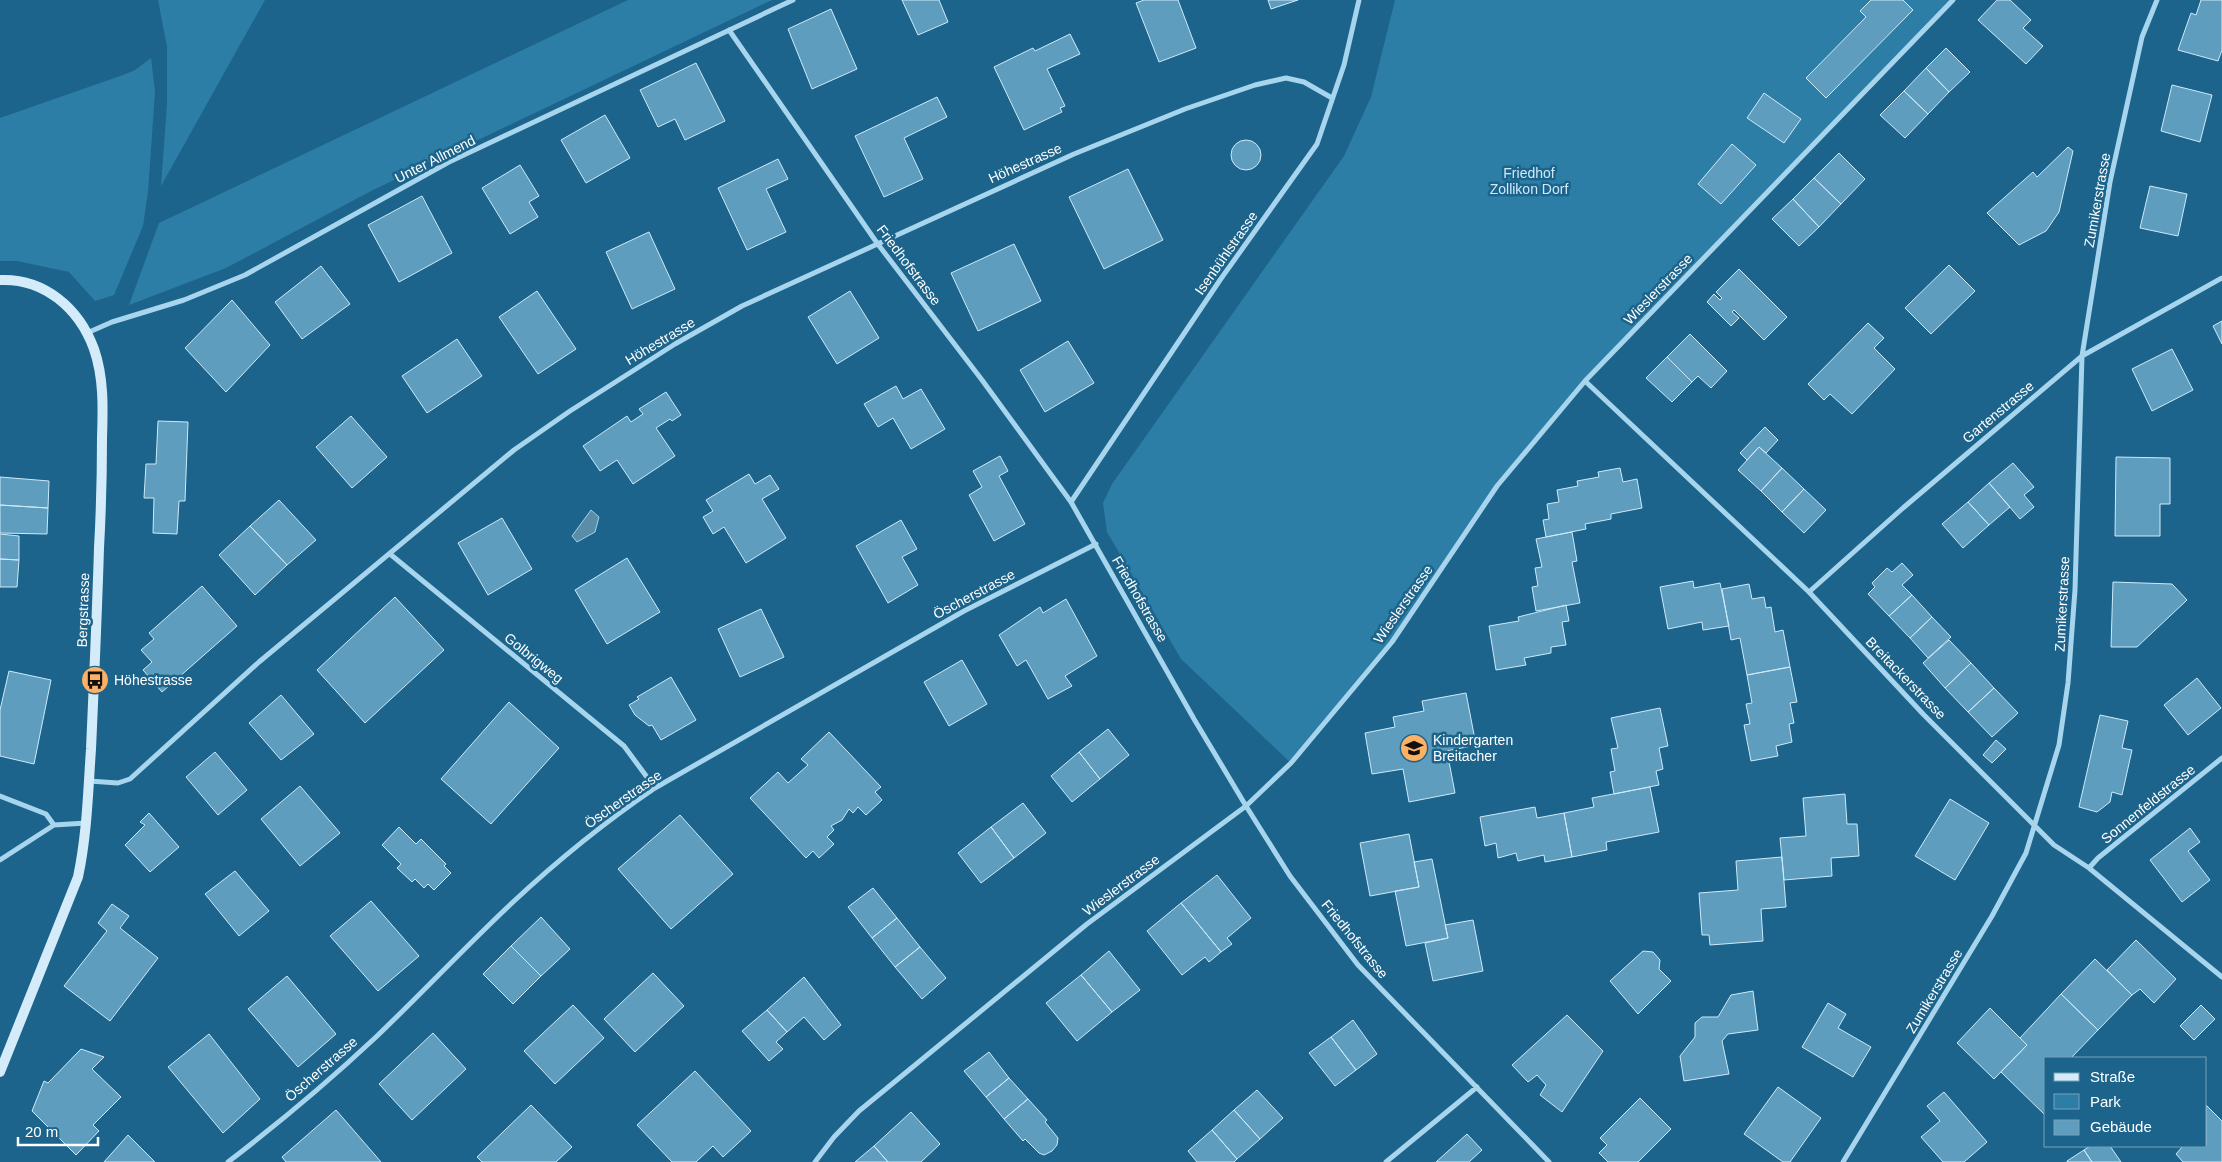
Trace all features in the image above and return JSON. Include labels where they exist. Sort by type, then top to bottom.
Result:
[{"type":"main road","name":"Bergstrasse","points":[[0,280],[10,279],[38,285],[60,299],[87,333],[94,349],[103,389],[102,480],[89,781],[86,823],[78,877],[0,1072]]},
{"type":"street","name":"Unter Allmend","points":[[87,333],[112,322],[184,300],[245,275],[449,162],[793,0]]},
{"type":"street","name":"Isenbühlstrasse","points":[[1071,502],[1220,280],[1317,144],[1344,65],[1359,0]]},
{"type":"street","name":"Wieslerstrasse","points":[[815,1162],[834,1136],[860,1111],[1087,924],[1246,806],[1291,763],[1392,642],[1497,486],[1585,381],[1953,0]]},
{"type":"street","name":"Zumikerstrasse","points":[[1843,1162],[1992,916],[2026,853],[2059,745],[2068,683],[2075,590],[2082,356],[2110,182],[2142,37],[2157,0]]},
{"type":"street","name":"Friedhofstrasse","points":[[729,30],[877,243],[982,380],[1071,502],[1246,806],[1290,876],[1358,965],[1549,1162]]},
{"type":"street","name":"Höhestrasse","points":[[89,781],[118,783],[130,779],[260,662],[390,554],[455,497],[514,450],[594,395],[675,344],[742,306],[1074,154],[1185,109],[1255,85],[1286,78],[1304,82],[1332,98]]},
{"type":"street","name":"Gartenstrasse","points":[[1809,592],[1918,495],[2082,356],[2222,278]]},
{"type":"street","name":"Breitackerstrasse","points":[[1585,381],[1809,592],[1956,747],[2054,845],[2089,868],[2222,977]]},
{"type":"street","name":"Öscherstrasse","points":[[228,1162],[256,1141],[375,1038],[513,902],[561,859],[624,809],[654,788],[964,611],[1096,544]]},
{"type":"street","name":"Golbrigweg","points":[[390,554],[624,746],[654,788]]},
{"type":"street","name":"Sonnenfeldstrasse","points":[[2089,868],[2098,858],[2222,758]]},
{"type":"street","points":[[0,796],[46,814],[54,825]]},
{"type":"street","points":[[0,860],[54,825],[86,823]]},
{"type":"street","points":[[1386,1162],[1477,1087]]},
{"type":"green space","points":[[158,0],[265,0],[161,186],[167,104],[167,47]]},
{"type":"green space","points":[[628,0],[772,0],[371,191],[226,268],[129,305],[159,223]]},
{"type":"green space","name":"Friedhof Zollikon Dorf","points":[[1395,0],[1953,0],[1585,381],[1497,486],[1392,642],[1291,763],[1181,659],[1107,532],[1103,503],[1112,484],[1344,156],[1371,97]]},
{"type":"green space","points":[[151,58],[155,92],[148,192],[143,226],[114,295],[95,301],[69,272],[17,261],[0,261],[0,118],[123,75],[135,70]]},
{"type":"shaded area","points":[[591,510],[599,517],[595,532],[577,542],[572,536]]},
{"type":"building","points":[[902,0],[939,0],[948,22],[918,35]]},
{"type":"building","points":[[1144,0],[1178,0],[1196,48],[1159,62],[1136,3]]},
{"type":"building","points":[[1268,0],[1298,0],[1271,9]]},
{"type":"building","points":[[1871,0],[1903,0],[1913,10],[1826,98],[1806,78],[1866,17],[1860,11]]},
{"type":"building","points":[[1997,0],[2010,0],[2031,20],[2023,28],[2043,46],[2026,64],[1978,20]]},
{"type":"building","points":[[2201,0],[2222,0],[2222,50],[2218,61],[2178,50],[2191,13],[2196,15]]},
{"type":"building","points":[[831,9],[857,69],[812,89],[788,29]]},
{"type":"building","points":[[1070,34],[1080,54],[1047,69],[1065,106],[1060,108],[1062,112],[1024,130],[994,67],[1033,48],[1035,51]]},
{"type":"building","points":[[1946,48],[1970,72],[1949,92],[1926,68]]},
{"type":"building","points":[[696,63],[725,121],[685,140],[675,119],[658,127],[640,90]]},
{"type":"building","points":[[1926,68],[1949,92],[1928,114],[1904,91]]},
{"type":"building","points":[[2172,85],[2212,95],[2200,142],[2161,131]]},
{"type":"building","points":[[1904,91],[1928,114],[1905,138],[1880,115]]},
{"type":"building","points":[[1764,93],[1801,119],[1784,143],[1747,118]]},
{"type":"building","points":[[937,97],[947,117],[904,138],[923,179],[884,197],[855,136]]},
{"type":"building","points":[[605,115],[630,158],[586,183],[561,140]]},
{"type":"building","points":[[1246,140],[1257,144],[1261,155],[1257,166],[1246,170],[1235,166],[1231,155],[1235,144]]},
{"type":"building","points":[[1732,144],[1756,165],[1721,204],[1698,184]]},
{"type":"building","points":[[2068,147],[2073,151],[2059,212],[2046,231],[2019,245],[1987,213],[2033,172],[2037,177]]},
{"type":"building","points":[[1839,153],[1865,179],[1841,204],[1814,178]]},
{"type":"building","points":[[778,159],[788,179],[766,189],[786,232],[747,250],[718,188]]},
{"type":"building","points":[[520,165],[539,196],[529,202],[538,217],[510,234],[482,188]]},
{"type":"building","points":[[1128,169],[1163,240],[1104,269],[1069,197]]},
{"type":"building","points":[[1814,178],[1841,204],[1819,227],[1793,199]]},
{"type":"building","points":[[2150,186],[2187,194],[2178,236],[2140,228]]},
{"type":"building","points":[[422,196],[452,253],[399,282],[368,225]]},
{"type":"building","points":[[1793,199],[1819,227],[1799,246],[1772,219]]},
{"type":"building","points":[[649,232],[675,289],[632,309],[606,252]]},
{"type":"building","points":[[1014,244],[1041,301],[978,331],[951,273]]},
{"type":"building","points":[[1949,265],[1975,291],[1931,334],[1905,308]]},
{"type":"building","points":[[321,266],[350,304],[302,339],[275,302]]},
{"type":"building","points":[[1739,269],[1787,317],[1764,340],[1734,310],[1732,312],[1739,318],[1731,326],[1707,302],[1714,294],[1720,300],[1722,298],[1716,292]]},
{"type":"building","points":[[537,291],[576,349],[538,374],[499,317]]},
{"type":"building","points":[[850,291],[879,338],[837,364],[808,317]]},
{"type":"building","points":[[232,300],[270,345],[226,392],[185,348]]},
{"type":"building","points":[[2222,321],[2222,344],[2213,326]]},
{"type":"building","points":[[1868,323],[1884,338],[1874,348],[1895,369],[1852,414],[1830,394],[1824,400],[1808,384]]},
{"type":"building","points":[[1690,334],[1727,371],[1711,388],[1698,376],[1692,382],[1667,357]]},
{"type":"building","points":[[457,339],[482,376],[427,413],[402,376]]},
{"type":"building","points":[[1068,341],[1094,383],[1045,412],[1020,370]]},
{"type":"building","points":[[2172,349],[2193,390],[2152,411],[2132,369]]},
{"type":"building","points":[[1667,357],[1692,382],[1672,402],[1646,378]]},
{"type":"building","points":[[896,386],[903,399],[921,389],[945,429],[911,449],[893,418],[878,427],[864,404]]},
{"type":"building","points":[[666,392],[681,415],[672,421],[670,419],[656,428],[675,456],[633,484],[617,460],[600,471],[583,446],[627,416],[631,422],[643,414],[639,409]]},
{"type":"building","points":[[351,416],[387,457],[352,488],[316,447]]},
{"type":"building","points":[[158,421],[188,422],[185,501],[179,501],[177,534],[153,533],[154,498],[144,498],[146,464],[156,464]]},
{"type":"building","points":[[1765,427],[1778,440],[1766,453],[1759,447],[1747,460],[1740,453]]},
{"type":"building","points":[[1759,447],[1782,468],[1761,491],[1738,470]]},
{"type":"building","points":[[1000,456],[1008,471],[999,476],[1025,524],[994,541],[969,495],[982,487],[973,471]]},
{"type":"building","points":[[2116,457],[2170,458],[2170,504],[2160,504],[2160,536],[2115,536]]},
{"type":"building","points":[[2013,463],[2034,487],[2024,495],[2034,507],[2020,519],[1989,483]]},
{"type":"building","points":[[1620,468],[1623,482],[1637,479],[1642,508],[1611,514],[1611,519],[1585,524],[1586,529],[1546,537],[1543,520],[1549,519],[1547,504],[1559,502],[1557,490],[1578,486],[1577,481],[1599,477],[1598,472]]},
{"type":"building","points":[[1782,468],[1804,489],[1782,512],[1761,491]]},
{"type":"building","points":[[749,474],[755,484],[770,475],[779,489],[762,499],[786,538],[746,563],[724,527],[713,534],[703,517],[713,511],[706,500]]},
{"type":"building","points":[[0,477],[49,481],[48,508],[0,505]]},
{"type":"building","points":[[1989,483],[2010,507],[1989,525],[1968,502]]},
{"type":"building","points":[[1804,489],[1826,510],[1804,533],[1782,512]]},
{"type":"building","points":[[279,500],[316,540],[287,565],[250,526]]},
{"type":"building","points":[[1968,502],[1989,525],[1963,548],[1942,524]]},
{"type":"building","points":[[0,505],[48,508],[47,534],[0,533]]},
{"type":"building","points":[[502,518],[532,569],[488,595],[458,543]]},
{"type":"building","points":[[901,520],[917,549],[902,557],[918,585],[888,603],[856,546]]},
{"type":"building","points":[[250,526],[287,565],[255,595],[219,555]]},
{"type":"building","points":[[1572,532],[1577,561],[1572,562],[1580,603],[1536,611],[1532,587],[1538,586],[1535,568],[1542,567],[1536,539]]},
{"type":"building","points":[[0,534],[19,536],[19,560],[0,559]]},
{"type":"building","points":[[627,558],[660,612],[607,644],[575,590]]},
{"type":"building","points":[[0,559],[19,560],[17,587],[0,587]]},
{"type":"building","points":[[1902,563],[1913,575],[1902,585],[1912,595],[1889,616],[1868,594],[1875,587],[1872,583],[1887,568],[1892,572]]},
{"type":"building","points":[[1693,581],[1694,588],[1720,583],[1729,626],[1703,630],[1702,622],[1668,629],[1660,587]]},
{"type":"building","points":[[2113,582],[2172,584],[2187,600],[2137,647],[2111,647]]},
{"type":"building","points":[[1749,584],[1752,599],[1764,597],[1766,608],[1771,607],[1775,632],[1783,630],[1790,667],[1747,675],[1740,638],[1731,640],[1722,589]]},
{"type":"building","points":[[202,586],[237,626],[162,692],[143,670],[152,662],[141,650],[154,639],[149,633]]},
{"type":"building","points":[[1912,595],[1932,617],[1910,638],[1889,616]]},
{"type":"building","points":[[395,597],[444,650],[365,723],[317,670]]},
{"type":"building","points":[[1066,599],[1097,656],[1065,676],[1072,686],[1048,699],[1026,660],[1017,666],[999,635],[1040,607],[1043,613]]},
{"type":"building","points":[[1566,605],[1569,621],[1562,622],[1566,645],[1551,647],[1551,653],[1524,658],[1526,665],[1496,670],[1489,626],[1519,621],[1518,617]]},
{"type":"building","points":[[761,609],[784,657],[740,677],[718,629]]},
{"type":"building","points":[[1932,617],[1951,637],[1928,658],[1910,638]]},
{"type":"building","points":[[1949,640],[1971,663],[1945,688],[1923,663]]},
{"type":"building","points":[[962,660],[987,704],[949,726],[924,682]]},
{"type":"building","points":[[1971,663],[1994,688],[1968,712],[1945,688]]},
{"type":"building","points":[[1790,667],[1797,702],[1790,703],[1794,723],[1789,724],[1792,742],[1776,746],[1778,756],[1751,761],[1744,725],[1750,724],[1746,704],[1752,703],[1747,675]]},
{"type":"building","points":[[9,671],[51,680],[34,764],[0,756],[0,710]]},
{"type":"building","points":[[671,677],[696,720],[661,740],[652,725],[649,726],[635,715],[629,705],[639,699],[637,697]]},
{"type":"building","points":[[2197,678],[2221,708],[2188,735],[2164,705]]},
{"type":"building","points":[[1994,688],[2018,713],[1992,737],[1968,712]]},
{"type":"building","name":"Kindergarten Breitacher","points":[[1466,693],[1476,745],[1447,751],[1455,793],[1409,802],[1403,769],[1372,774],[1365,733],[1395,727],[1393,717],[1424,711],[1422,701]]},
{"type":"building","points":[[281,695],[314,734],[281,760],[249,723]]},
{"type":"building","points":[[509,702],[559,748],[491,824],[441,779]]},
{"type":"building","points":[[1660,708],[1668,746],[1659,748],[1663,769],[1656,771],[1659,785],[1614,794],[1610,772],[1615,771],[1611,749],[1618,748],[1611,718]]},
{"type":"building","points":[[2100,715],[2128,721],[2122,748],[2132,750],[2122,795],[2112,792],[2110,802],[2097,812],[2079,807]]},
{"type":"building","points":[[1108,729],[1129,755],[1100,779],[1079,752]]},
{"type":"building","points":[[829,732],[881,787],[875,792],[882,800],[866,815],[858,807],[853,813],[849,809],[842,820],[831,826],[834,830],[827,837],[834,844],[819,858],[813,851],[806,858],[750,798],[778,772],[788,783],[808,765],[801,759]]},
{"type":"building","points":[[1996,740],[2006,749],[1992,763],[1983,755]]},
{"type":"building","points":[[215,752],[247,790],[218,815],[186,777]]},
{"type":"building","points":[[1079,752],[1100,779],[1072,802],[1051,776]]},
{"type":"building","points":[[300,786],[340,833],[300,866],[261,819]]},
{"type":"building","points":[[1650,787],[1659,832],[1606,842],[1607,850],[1572,857],[1564,813],[1594,807],[1592,798]]},
{"type":"building","points":[[1845,794],[1847,824],[1857,824],[1859,856],[1831,858],[1832,876],[1784,880],[1780,838],[1806,836],[1803,798]]},
{"type":"building","points":[[1950,799],[1989,823],[1955,880],[1915,856]]},
{"type":"building","points":[[1023,803],[1046,833],[1014,858],[991,827]]},
{"type":"building","points":[[1535,807],[1537,818],[1564,813],[1572,857],[1545,862],[1544,855],[1518,861],[1516,853],[1498,858],[1496,843],[1485,846],[1480,817]]},
{"type":"building","points":[[149,813],[179,847],[150,872],[125,845],[145,825],[140,822]]},
{"type":"building","points":[[680,815],[733,874],[671,929],[618,869]]},
{"type":"building","points":[[399,827],[416,844],[421,839],[446,864],[444,866],[451,873],[434,890],[428,884],[424,888],[415,879],[412,882],[397,868],[401,864],[382,845]]},
{"type":"building","points":[[991,827],[1014,858],[981,883],[958,853]]},
{"type":"building","points":[[2190,828],[2200,842],[2188,851],[2210,880],[2182,902],[2150,860]]},
{"type":"building","points":[[1409,834],[1419,887],[1370,896],[1360,843]]},
{"type":"building","points":[[1782,857],[1786,907],[1761,909],[1763,941],[1710,945],[1709,935],[1702,935],[1699,893],[1738,890],[1736,861]]},
{"type":"building","points":[[1432,859],[1448,938],[1406,946],[1395,891],[1419,887],[1414,862]]},
{"type":"building","points":[[235,871],[269,911],[239,936],[205,894]]},
{"type":"building","points":[[1217,875],[1251,918],[1227,938],[1232,944],[1221,952],[1181,903]]},
{"type":"building","points":[[873,888],[897,918],[872,938],[848,907]]},
{"type":"building","points":[[371,901],[419,956],[378,991],[330,936]]},
{"type":"building","points":[[1181,903],[1221,952],[1209,962],[1205,957],[1182,975],[1147,931]]},
{"type":"building","points":[[112,904],[129,916],[120,928],[158,958],[110,1021],[64,986],[107,931],[98,923]]},
{"type":"building","points":[[541,917],[570,949],[541,976],[511,946]]},
{"type":"building","points":[[897,918],[920,947],[895,967],[872,938]]},
{"type":"building","points":[[1473,920],[1483,971],[1433,981],[1425,943],[1448,938],[1445,925]]},
{"type":"building","points":[[2136,940],[2176,979],[2154,1003],[2140,989],[2132,995],[2107,970]]},
{"type":"building","points":[[511,946],[541,976],[513,1004],[483,974]]},
{"type":"building","points":[[920,947],[946,978],[922,999],[895,967]]},
{"type":"building","points":[[1109,951],[1140,990],[1112,1012],[1081,975]]},
{"type":"building","points":[[1643,951],[1653,952],[1660,960],[1659,969],[1671,981],[1638,1014],[1610,981]]},
{"type":"building","points":[[2095,959],[2132,995],[2098,1030],[2061,994]]},
{"type":"building","points":[[653,973],[684,1006],[635,1052],[604,1019]]},
{"type":"building","points":[[1081,975],[1112,1012],[1077,1041],[1046,1003]]},
{"type":"building","points":[[287,976],[336,1034],[298,1067],[248,1009]]},
{"type":"building","points":[[804,977],[841,1025],[824,1040],[804,1017],[787,1032],[767,1010]]},
{"type":"building","points":[[1753,991],[1758,1030],[1728,1034],[1722,1041],[1729,1074],[1684,1081],[1680,1056],[1695,1037],[1695,1023],[1702,1017],[1718,1017],[1731,995]]},
{"type":"building","points":[[2061,994],[2098,1030],[2072,1057],[2044,1057],[2044,1114],[2001,1072],[2027,1045],[2020,1038]]},
{"type":"building","points":[[1828,1003],[1846,1014],[1838,1028],[1871,1047],[1853,1077],[1802,1047]]},
{"type":"building","points":[[573,1005],[604,1038],[555,1084],[524,1051]]},
{"type":"building","points":[[2201,1005],[2215,1019],[2194,1040],[2180,1026]]},
{"type":"building","points":[[1990,1008],[2027,1045],[1994,1079],[1957,1043]]},
{"type":"building","points":[[767,1010],[787,1032],[776,1042],[783,1049],[769,1061],[742,1031]]},
{"type":"building","points":[[1567,1015],[1603,1051],[1562,1112],[1540,1095],[1546,1085],[1537,1075],[1528,1082],[1512,1065]]},
{"type":"building","points":[[1353,1020],[1377,1054],[1356,1070],[1331,1037]]},
{"type":"building","points":[[433,1033],[466,1069],[412,1120],[379,1084]]},
{"type":"building","points":[[209,1034],[260,1099],[223,1133],[168,1067]]},
{"type":"building","points":[[1331,1037],[1356,1070],[1335,1086],[1309,1053]]},
{"type":"building","points":[[81,1049],[104,1057],[92,1069],[121,1097],[93,1125],[99,1131],[76,1155],[32,1111],[44,1081],[48,1083]]},
{"type":"building","points":[[989,1052],[1009,1078],[986,1097],[964,1071]]},
{"type":"building","points":[[695,1071],[751,1131],[723,1157],[713,1146],[696,1162],[672,1162],[637,1125]]},
{"type":"building","points":[[1009,1078],[1028,1099],[1004,1119],[986,1097]]},
{"type":"building","points":[[1778,1087],[1821,1118],[1790,1162],[1783,1162],[1744,1134]]},
{"type":"building","points":[[1257,1090],[1283,1118],[1260,1139],[1234,1110]]},
{"type":"building","points":[[1944,1092],[1987,1142],[1964,1162],[1943,1162],[1921,1137],[1940,1121],[1927,1106]]},
{"type":"building","points":[[1640,1098],[1671,1129],[1638,1162],[1608,1162],[1599,1153],[1607,1145],[1600,1138]]},
{"type":"building","points":[[1028,1099],[1047,1120],[1045,1122],[1058,1138],[1057,1145],[1052,1151],[1044,1155],[1039,1153],[1025,1139],[1023,1141],[1004,1119]]},
{"type":"building","points":[[531,1105],[572,1147],[556,1162],[482,1162],[477,1157]]},
{"type":"building","points":[[2207,1106],[2222,1121],[2222,1162],[2183,1162],[2176,1154],[2182,1147],[2207,1147]]},
{"type":"building","points":[[336,1110],[381,1162],[286,1162],[282,1157]]},
{"type":"building","points":[[1234,1110],[1260,1139],[1237,1159],[1212,1130]]},
{"type":"building","points":[[911,1112],[940,1144],[921,1162],[888,1162],[874,1146]]},
{"type":"building","points":[[1212,1130],[1237,1159],[1234,1162],[1197,1162],[1188,1151]]},
{"type":"building","points":[[1467,1134],[1482,1150],[1469,1162],[1436,1162]]},
{"type":"building","points":[[128,1135],[155,1162],[104,1162]]},
{"type":"building","points":[[874,1146],[888,1162],[855,1162]]},
{"type":"building","points":[[2088,1147],[2111,1147],[2121,1162],[2092,1162],[2084,1150]]},
{"type":"building","points":[[2084,1150],[2092,1162],[2067,1162],[2067,1161]]},
{"type":"place","name":"Höhestrasse","points":[[95,680]]},
{"type":"place","name":"Kindergarten Breitacher","points":[[1414,748]]}]
